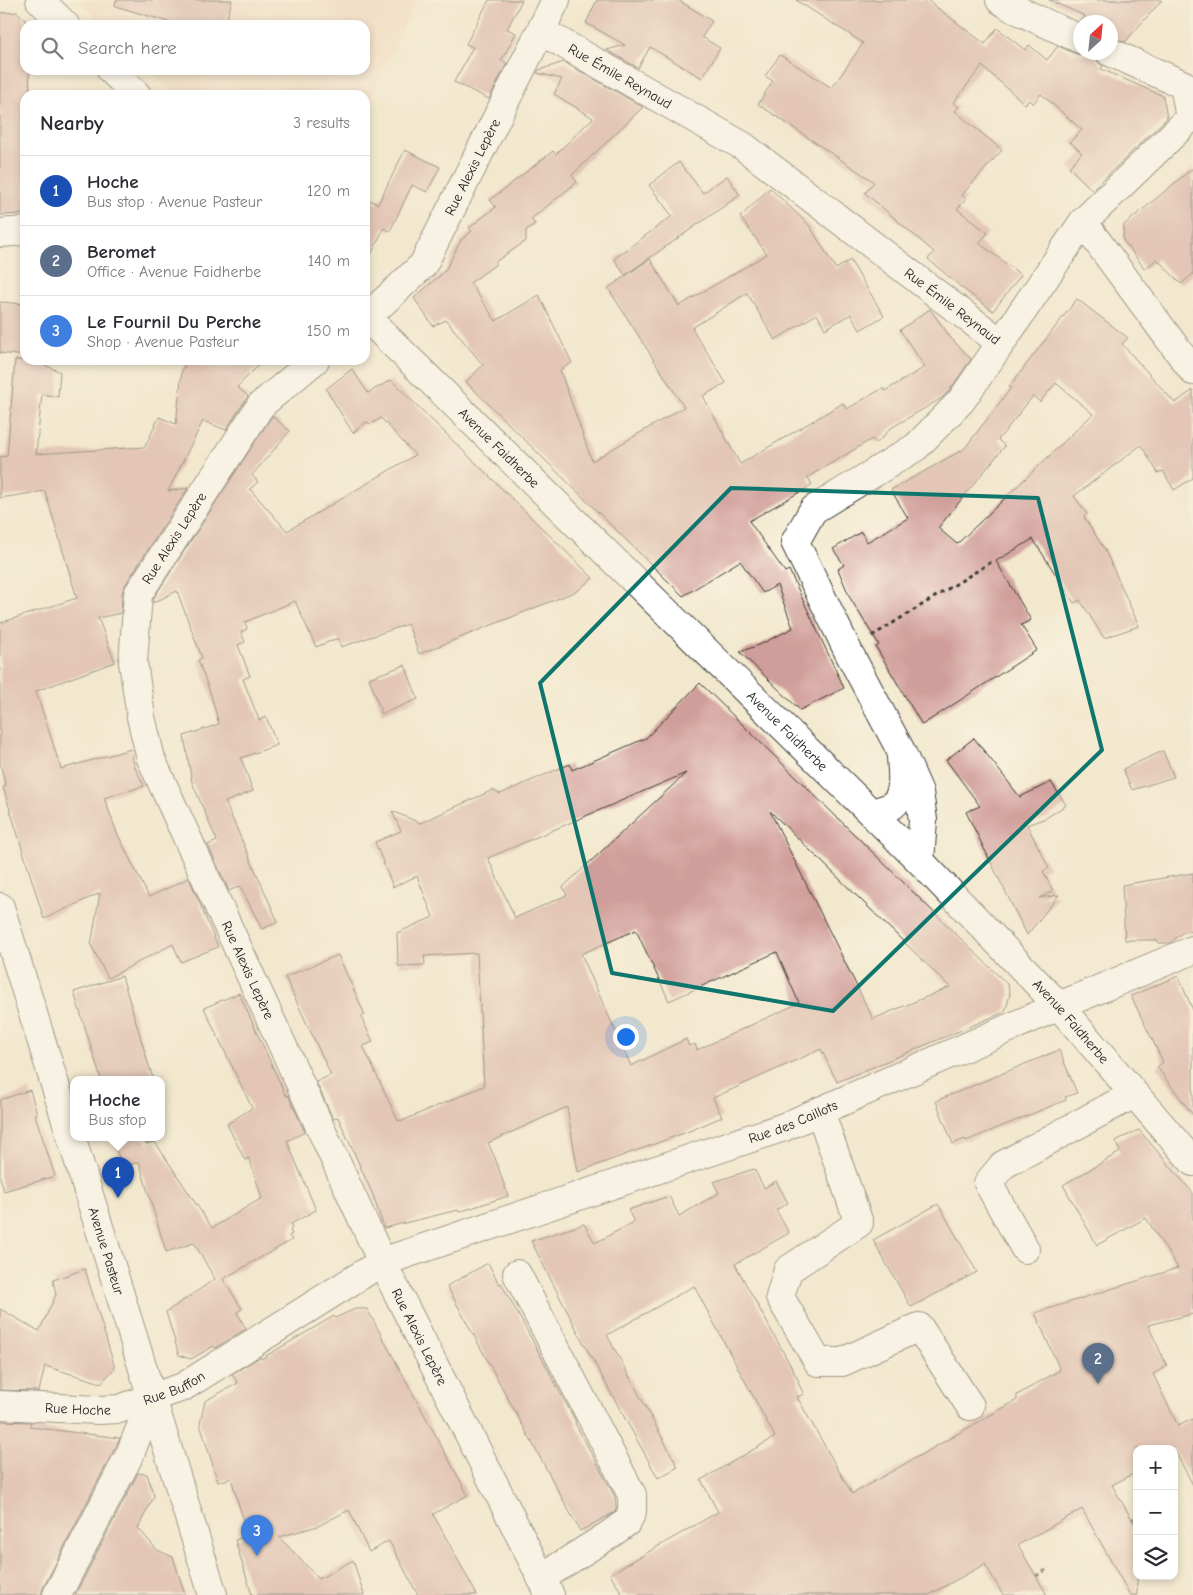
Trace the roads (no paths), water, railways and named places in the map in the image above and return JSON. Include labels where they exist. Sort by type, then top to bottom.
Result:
[{"type":"street","points":[[40,0],[60,20]]},
{"type":"street","name":"Rue Alexis Lepère","points":[[370,313],[423,265],[556,0]]},
{"type":"street","points":[[1000,0],[1073,36]]},
{"type":"street","name":"Rue Émile Reynaud","points":[[541,31],[743,146],[1001,343],[961,401],[916,447],[813,510],[795,542],[848,651],[901,751],[919,792],[923,820],[920,861]]},
{"type":"street","points":[[1001,343],[1082,222],[1190,118],[1184,85],[1118,56]]},
{"type":"street","points":[[1082,222],[1193,370]]},
{"type":"street","points":[[0,233],[20,231]]},
{"type":"street","name":"Avenue Faidherbe","points":[[370,322],[920,861],[1060,1006],[1193,1162]]},
{"type":"street","name":"Rue Alexis Lepère","points":[[309,365],[261,405],[138,594],[133,662],[141,717],[150,758],[382,1262],[545,1586]]},
{"type":"street","name":"Rue Émile Reynaud","points":[[872,813],[889,808],[897,800],[903,783],[901,751]]},
{"type":"street","name":"Avenue Pasteur","points":[[0,907],[70,1133]]},
{"type":"street","name":"Rue des Caillots","points":[[382,1262],[774,1130],[1193,950]]},
{"type":"street","points":[[1025,1249],[988,1182],[1003,1165],[1134,1094]]},
{"type":"street","points":[[820,1111],[859,1224],[788,1270],[780,1296],[818,1362],[842,1362],[919,1327],[970,1406]]},
{"type":"street","name":"Avenue Pasteur","points":[[72,1141],[213,1595]]},
{"type":"street","name":"Rue Buffon","points":[[57,1595],[130,1454],[152,1398],[183,1387],[382,1262]]},
{"type":"street","points":[[517,1274],[632,1494],[632,1512],[627,1522],[545,1586]]},
{"type":"street","name":"Rue Hoche","points":[[0,1405],[98,1410],[119,1409],[152,1398]]},
{"type":"place","name":"Hoche","points":[[118,1198]]},
{"type":"place","name":"Beromet","points":[[1098,1384]]},
{"type":"place","name":"Le Fournil Du Perche","points":[[257,1556]]}]
